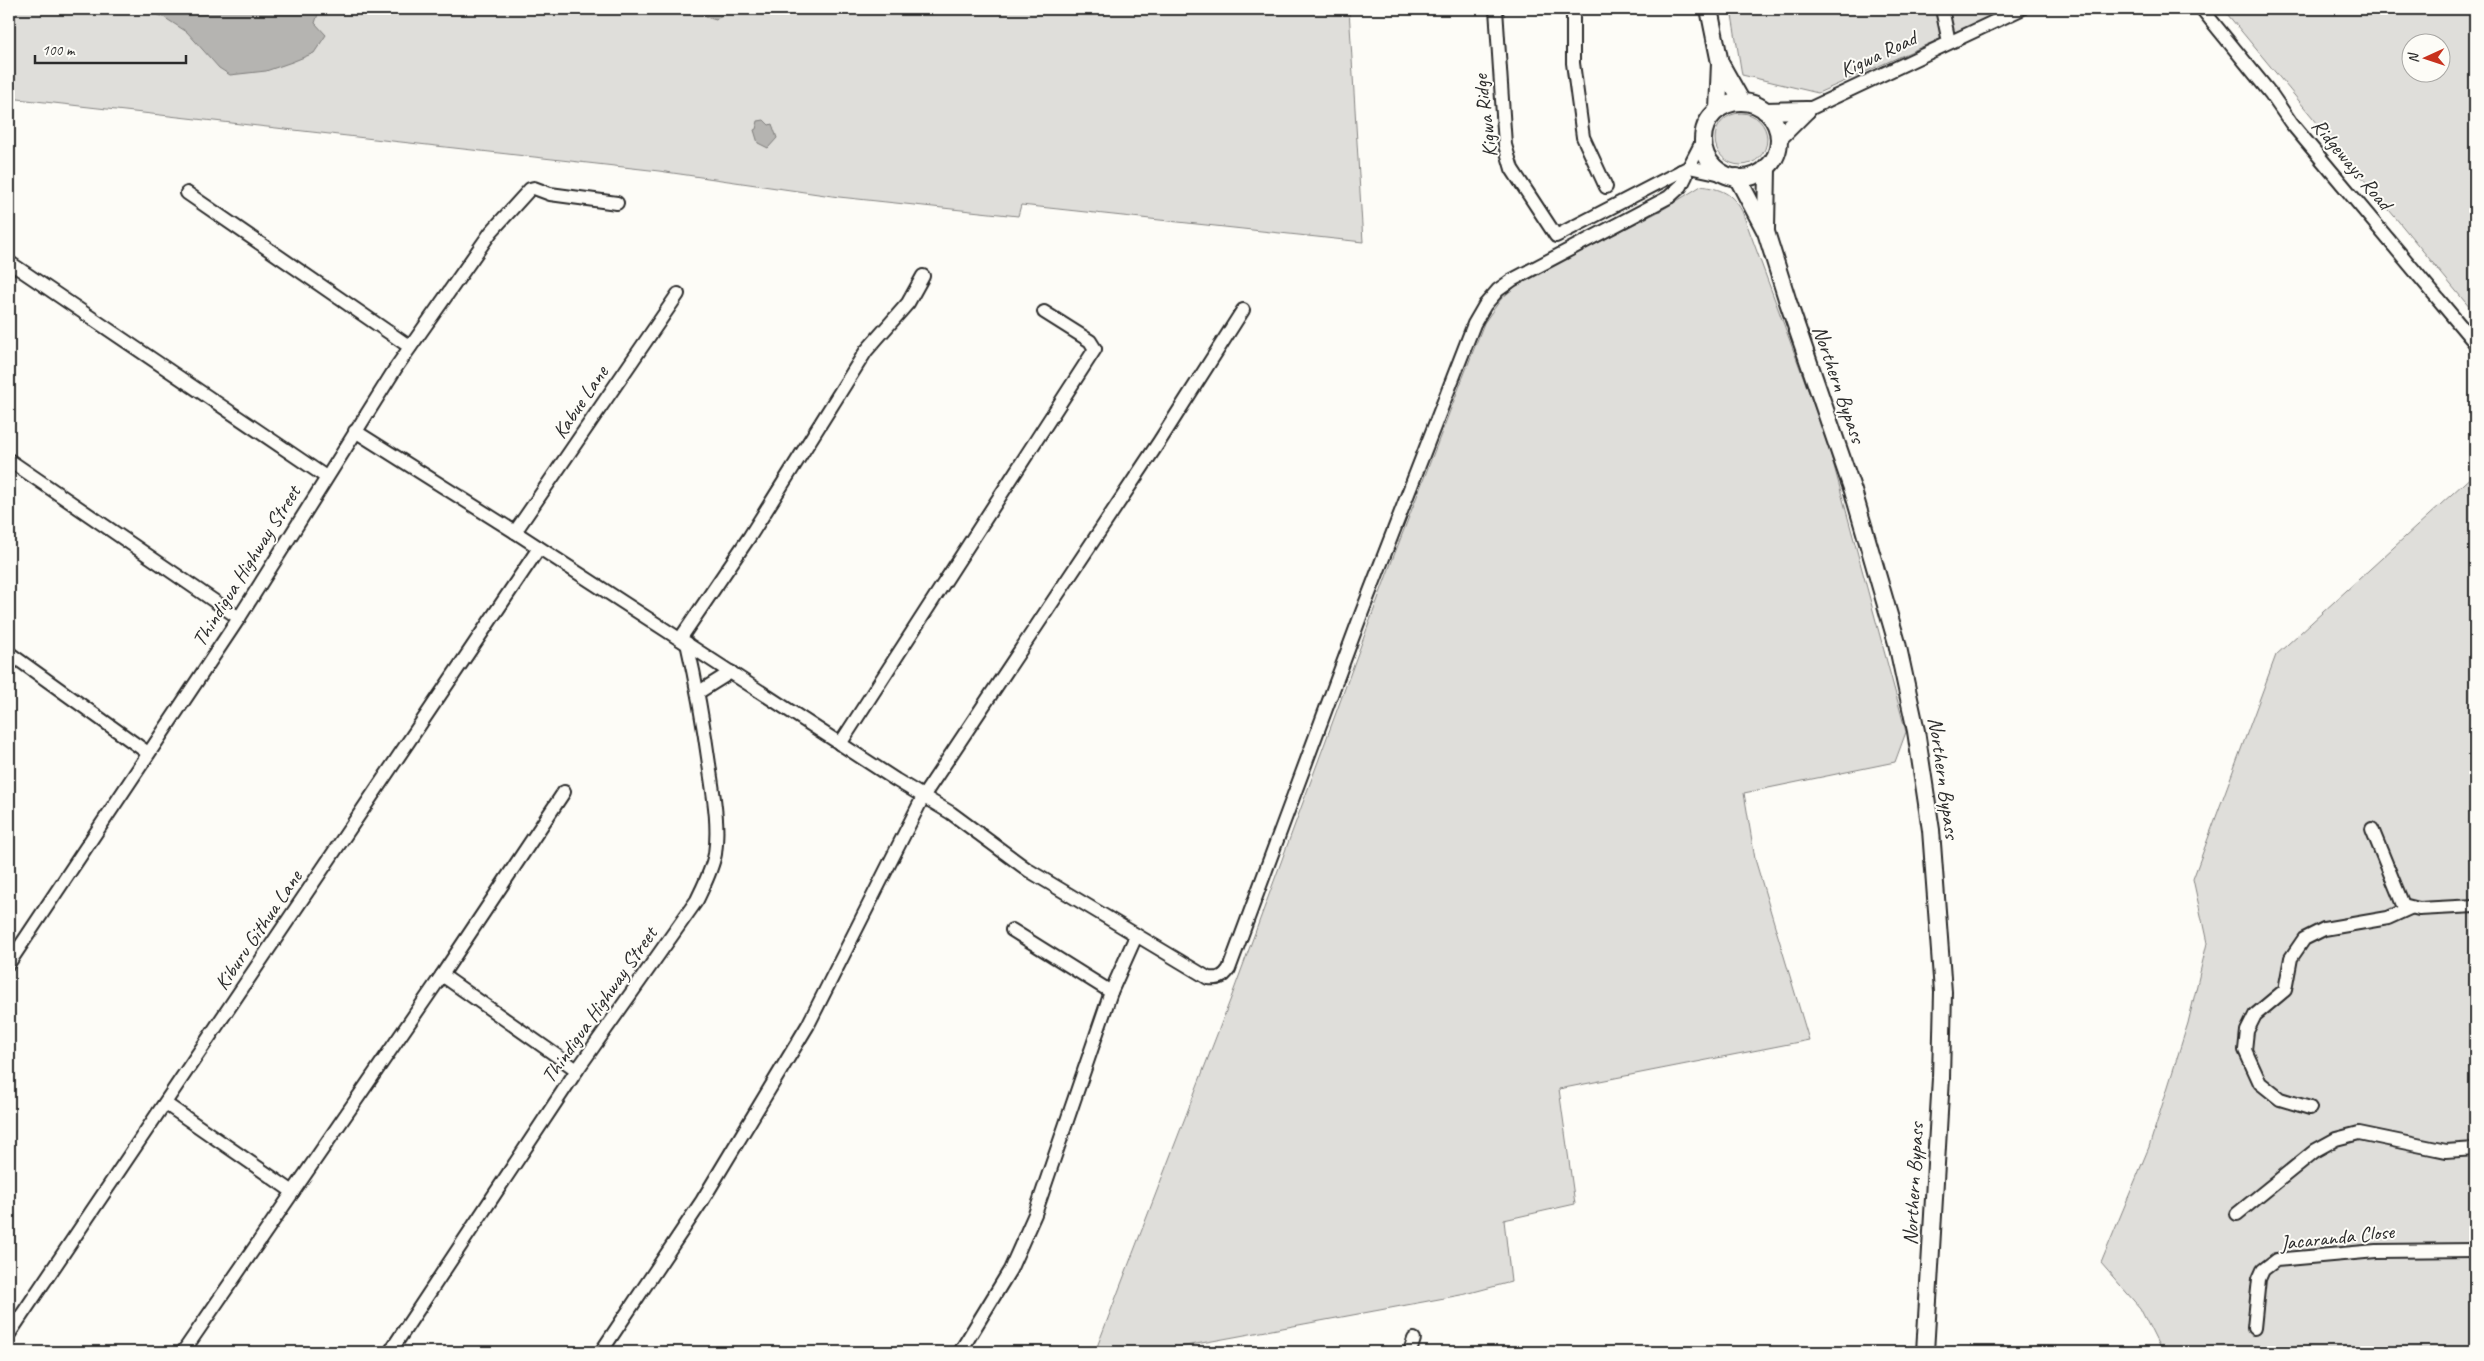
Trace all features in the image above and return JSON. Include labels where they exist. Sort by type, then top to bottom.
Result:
[{"type":"main road","points":[[1709,9],[1720,63],[1718,110]]},
{"type":"main road","points":[[1720,63],[1742,102]]},
{"type":"main road","points":[[1734,177],[1753,176],[1767,167],[1776,154],[1778,138],[1776,126],[1765,111],[1758,106],[1742,102],[1725,105],[1718,110],[1706,125],[1703,140],[1707,156],[1713,165],[1734,177],[1766,232]]},
{"type":"main road","points":[[1765,111],[1807,110]]},
{"type":"main road","points":[[1778,138],[1807,110]]},
{"type":"main road","points":[[1766,232],[1767,167]]},
{"type":"main road","name":"Northern Bypass","points":[[1766,232],[1853,491],[1897,643],[1916,731],[1931,830],[1943,992],[1941,1078],[1925,1352]]},
{"type":"street","name":"Kigwa Ridge","points":[[1496,9],[1505,145],[1508,158],[1512,169],[1556,236],[1685,169]]},
{"type":"street","points":[[1573,9],[1573,63],[1583,137],[1606,187]]},
{"type":"street","points":[[1942,9],[1949,42]]},
{"type":"street","name":"Kigwa Road","points":[[1807,110],[2021,9]]},
{"type":"street","name":"Ridgeways Road","points":[[2202,9],[2271,94],[2291,123],[2475,343]]},
{"type":"street","points":[[355,431],[515,532],[896,780],[924,795],[1028,870],[1208,978],[1224,977],[1229,969],[1362,612],[1474,324],[1498,290],[1512,280],[1669,197],[1685,181],[1685,169],[1703,140]]},
{"type":"street","points":[[1685,169],[1734,177]]},
{"type":"street","name":"Thindigua Highway Street","points":[[9,963],[239,618],[355,431],[410,347],[491,232],[524,196],[534,188],[550,194],[617,203]]},
{"type":"street","points":[[187,193],[410,347]]},
{"type":"street","points":[[9,262],[326,477]]},
{"type":"street","points":[[683,641],[866,351],[908,303],[923,276]]},
{"type":"street","name":"Kabue Lane","points":[[515,532],[678,294]]},
{"type":"street","points":[[601,1352],[702,1201],[808,1025],[924,795],[1159,442],[1243,310]]},
{"type":"street","points":[[840,744],[1095,350],[1090,342],[1044,312]]},
{"type":"street","points":[[9,460],[239,618]]},
{"type":"street","name":"Kiburu Githua Lane","points":[[9,1334],[166,1104],[539,548]]},
{"type":"street","name":"Thindigua Highway Street","points":[[390,1352],[577,1070],[697,900],[707,880],[714,856],[717,836],[699,692],[683,641]]},
{"type":"street","points":[[9,653],[148,754]]},
{"type":"street","points":[[699,692],[731,672]]},
{"type":"street","points":[[183,1352],[442,975],[564,792]]},
{"type":"street","points":[[2372,830],[2400,900],[2410,908]]},
{"type":"street","points":[[2310,1108],[2280,1099],[2260,1083],[2245,1050],[2247,1031],[2255,1015],[2285,990],[2290,958],[2304,939],[2324,929],[2388,918],[2410,908],[2451,909],[2475,906]]},
{"type":"street","points":[[1012,930],[1111,992]]},
{"type":"street","points":[[960,1352],[1006,1278],[1035,1214],[1111,992],[1136,936]]},
{"type":"street","points":[[442,975],[577,1070]]},
{"type":"street","points":[[166,1104],[293,1192]]},
{"type":"street","points":[[2237,1214],[2316,1150],[2336,1139],[2359,1133],[2446,1151],[2475,1149]]},
{"type":"street","name":"Jacaranda Close","points":[[2254,1328],[2259,1279],[2263,1270],[2276,1260],[2376,1251],[2475,1250]]},
{"type":"street","points":[[1410,1352],[1414,1339]]},
{"type":"shaded area","points":[[9,9],[1349,9],[1363,242],[1021,205],[1018,216],[839,197],[659,171],[9,98]]},
{"type":"shaded area","points":[[147,9],[363,9],[355,14],[338,12],[318,14],[315,23],[326,35],[314,53],[266,71],[230,75],[219,68],[187,32],[162,16],[147,12]]},
{"type":"shaded area","points":[[698,9],[728,9],[716,20],[706,17]]},
{"type":"shaded area","points":[[1731,9],[2007,9],[1818,93],[1742,75]]},
{"type":"shaded area","points":[[2223,9],[2475,9],[2475,314]]},
{"type":"shaded area","points":[[1741,113],[1751,115],[1759,121],[1765,129],[1767,139],[1765,149],[1759,157],[1751,163],[1741,165],[1731,163],[1723,157],[1717,149],[1715,139],[1717,129],[1723,121],[1731,115]]},
{"type":"shaded area","points":[[764,120],[769,125],[772,124],[777,138],[768,148],[758,143],[754,130],[758,121]]},
{"type":"shaded area","points":[[1701,186],[1730,196],[1742,211],[1828,444],[1906,732],[1895,762],[1744,793],[1755,859],[1809,1040],[1559,1089],[1575,1204],[1504,1220],[1511,1282],[1466,1294],[1153,1352],[1095,1352],[1231,998],[1393,558],[1484,323],[1501,299],[1521,282],[1662,210]]},
{"type":"shaded area","points":[[2475,473],[2475,1352],[2162,1352],[2140,1308],[2101,1263],[2149,1147],[2188,1023],[2207,943],[2193,879],[2276,655]]}]
